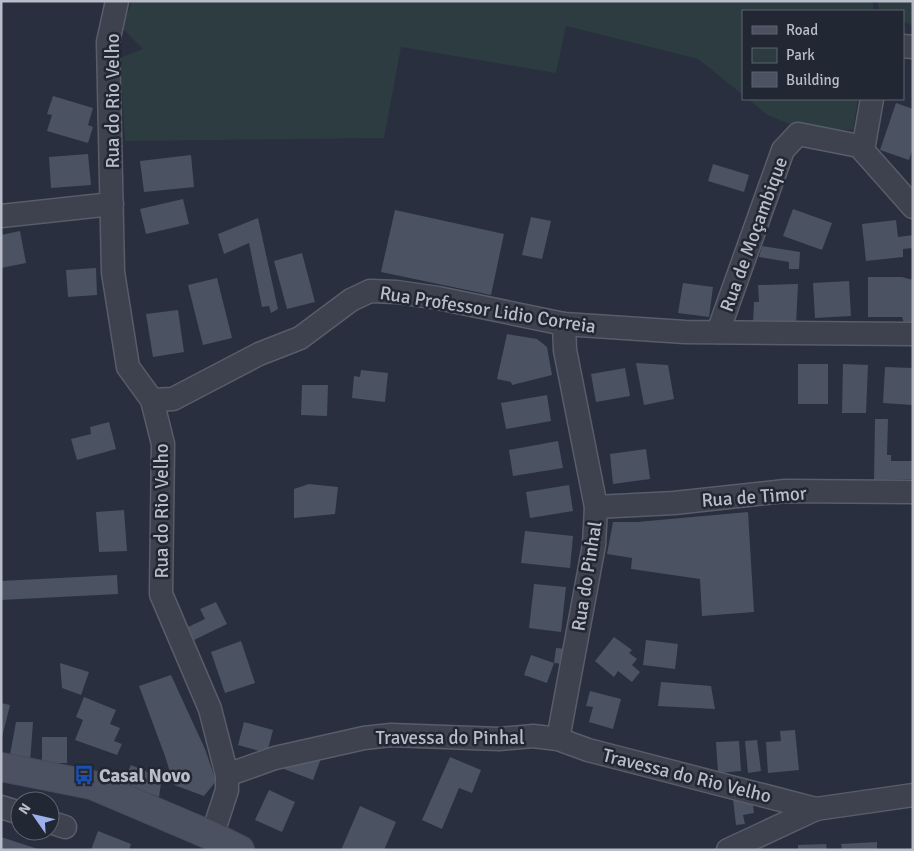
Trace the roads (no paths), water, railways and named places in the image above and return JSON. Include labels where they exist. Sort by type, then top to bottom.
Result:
[{"type":"main road","points":[[1,767],[92,785],[212,836],[240,850]]},
{"type":"street","name":"Rua do Rio Velho","points":[[117,1],[108,42],[113,272],[128,367],[152,400],[163,444],[161,594],[210,709],[227,775],[227,790],[212,836]]},
{"type":"street","points":[[872,100],[863,150],[913,207]]},
{"type":"street","name":"Rua de Moçambique","points":[[718,332],[783,150],[798,134],[859,146],[863,150]]},
{"type":"street","points":[[1,216],[112,204]]},
{"type":"street","name":"Rua Professor Lidio Correia","points":[[152,400],[173,399],[259,354],[300,338],[351,300],[370,291],[398,292],[438,298],[564,324],[685,332],[913,334]]},
{"type":"street","name":"Rua do Pinhal","points":[[558,739],[594,545],[596,507],[565,350],[564,324]]},
{"type":"street","name":"Rua de Timor","points":[[596,507],[674,503],[785,491],[913,492]]},
{"type":"street","name":"Travessa do Pinhal","points":[[227,775],[275,758],[364,738],[391,735],[499,740],[533,736],[558,739]]},
{"type":"street","name":"Travessa do Rio Velho","points":[[558,739],[588,750],[816,809]]},
{"type":"street","points":[[728,850],[816,809],[913,795]]},
{"type":"place","name":"Casal Novo","points":[[84,775]]}]
